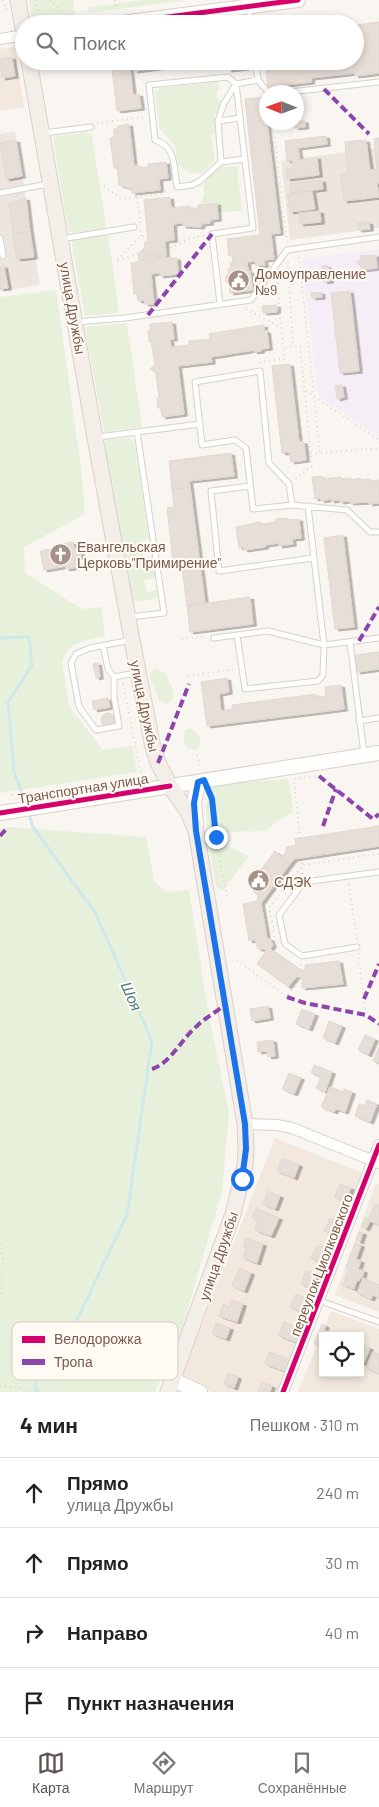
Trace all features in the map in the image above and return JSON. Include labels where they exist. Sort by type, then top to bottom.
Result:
[{"type":"main road","points":[[18,0],[21,15]]},
{"type":"main road","name":"улица Дружбы","points":[[31,70],[138,673],[158,763],[170,786],[188,812],[196,831],[245,1124],[245,1164],[233,1214],[178,1364]]},
{"type":"street","points":[[137,15],[298,0]]},
{"type":"street","points":[[0,39],[15,36]]},
{"type":"street","name":"Транспортная улица","points":[[0,813],[379,752]]},
{"type":"street","points":[[196,831],[194,803],[201,781]]},
{"type":"street","points":[[245,1124],[277,1125],[292,1128],[376,1162]]},
{"type":"street","name":"переулок Циолковского","points":[[283,1392],[318,1300],[376,1162],[379,1145]]},
{"type":"street","points":[[170,1386],[200,1392]]},
{"type":"lane","points":[[256,70],[258,80],[262,85]]},
{"type":"lane","points":[[220,304],[212,234],[253,228],[236,84],[228,77],[149,85],[155,140],[162,142],[172,152],[177,187],[192,185],[200,181],[220,162],[244,158]]},
{"type":"lane","points":[[220,162],[218,121],[224,103],[236,84],[258,80]]},
{"type":"lane","points":[[304,90],[379,82]]},
{"type":"lane","points":[[218,121],[240,118]]},
{"type":"lane","points":[[42,133],[93,125]]},
{"type":"lane","points":[[0,193],[51,184]]},
{"type":"lane","points":[[61,240],[134,227]]},
{"type":"lane","points":[[0,238],[3,256]]},
{"type":"lane","points":[[75,322],[125,318],[251,300],[287,250],[379,238]]},
{"type":"lane","points":[[292,505],[289,484],[268,462],[260,371],[195,382],[202,445],[236,440],[246,448],[253,509],[292,505],[347,510],[370,532],[379,532]]},
{"type":"lane","points":[[95,438],[200,424]]},
{"type":"lane","points":[[128,617],[164,613],[137,432]]},
{"type":"lane","points":[[250,486],[211,491],[219,571],[313,558]]},
{"type":"lane","points":[[237,635],[245,690],[318,681],[323,675],[324,645],[308,506]]},
{"type":"lane","points":[[214,638],[268,631],[324,645],[379,638]]},
{"type":"lane","points":[[103,646],[108,669],[114,677],[114,697],[119,726],[96,730],[79,707],[71,663],[76,654],[90,648],[132,640]]},
{"type":"lane","points":[[350,642],[364,755]]},
{"type":"lane","points":[[114,677],[138,673]]},
{"type":"lane","points":[[359,721],[379,718]]},
{"type":"lane","points":[[358,947],[302,956],[285,944],[280,915],[304,882],[379,872]]},
{"type":"lane","points":[[318,1300],[379,1322]]},
{"type":"path","points":[[36,0],[38,15]]},
{"type":"path","points":[[50,0],[65,15]]},
{"type":"path","points":[[115,0],[115,15]]},
{"type":"path","points":[[93,125],[152,117]]},
{"type":"path","points":[[274,130],[287,250],[292,347]]},
{"type":"path","points":[[104,186],[121,199],[161,194],[177,187]]},
{"type":"path","points":[[137,197],[141,236]]},
{"type":"path","points":[[166,250],[189,239],[212,234]]},
{"type":"path","points":[[138,254],[116,260],[141,236],[148,236]]},
{"type":"path","points":[[298,248],[320,453]]},
{"type":"path","points":[[260,371],[260,362],[285,359],[275,266]]},
{"type":"path","points":[[235,302],[282,328]]},
{"type":"path","points":[[284,348],[300,346],[312,454],[312,466],[289,484]]},
{"type":"path","points":[[305,391],[379,440]]},
{"type":"path","points":[[312,454],[379,448]]},
{"type":"path","points":[[182,639],[211,635],[214,638]]},
{"type":"path","points":[[188,676],[242,668]]},
{"type":"path","points":[[122,676],[141,774]]},
{"type":"path","points":[[197,755],[201,781],[212,799],[226,896]]},
{"type":"path","points":[[300,838],[294,779],[320,776]]},
{"type":"path","points":[[12,795],[31,792]]},
{"type":"path","points":[[285,952],[276,946],[269,908],[302,866],[379,854]]},
{"type":"path","points":[[302,858],[304,882]]},
{"type":"path","points":[[237,960],[287,997],[298,982],[299,977]]},
{"type":"path","points":[[0,1238],[2,1260],[0,1298]]},
{"type":"path","points":[[0,1386],[16,1387],[31,1392],[53,1392]]},
{"type":"shaded area","points":[[15,47],[15,70],[18,70],[24,107],[0,111],[0,49]]},
{"type":"shaded area","points":[[15,131],[40,285],[0,291],[0,134]]},
{"type":"shaded area","points":[[377,148],[379,228],[290,240],[281,161]]},
{"type":"shaded area","points":[[378,249],[379,437],[318,396],[302,259]]},
{"type":"shaded area","points":[[275,1138],[370,1176],[285,1392],[212,1392],[180,1380]]},
{"type":"shaded area","points":[[376,1183],[379,1185],[379,1312],[335,1295]]},
{"type":"shaded area","points":[[331,1311],[379,1329],[379,1392],[298,1392],[319,1340],[319,1377],[364,1377],[364,1332],[322,1332]]},
{"type":"green space","points":[[29,0],[73,0],[76,15],[31,15]]},
{"type":"green space","points":[[144,0],[186,0],[88,13],[88,7]]},
{"type":"green space","points":[[216,82],[219,84],[220,89],[217,90],[217,100],[221,100],[221,106],[215,116],[215,133],[211,135],[215,160],[202,173],[190,173],[178,165],[175,146],[159,128],[155,93],[160,88]]},
{"type":"green space","points":[[86,132],[92,136],[106,225],[103,230],[73,233],[68,231],[53,137]]},
{"type":"green space","points":[[237,166],[242,211],[218,212],[217,202],[201,204],[201,200],[204,197],[204,181],[219,167]]},
{"type":"green space","points":[[102,235],[108,236],[119,310],[117,313],[85,316],[72,245],[73,240]]},
{"type":"green space","points":[[56,290],[81,468],[85,514],[24,547],[25,573],[82,609],[101,607],[105,636],[73,645],[66,652],[62,662],[69,706],[103,750],[132,746],[137,772],[0,793],[0,297]]},
{"type":"green space","points":[[127,323],[142,427],[104,432],[85,327]]},
{"type":"green space","points":[[129,438],[134,442],[149,537],[141,542],[144,558],[151,557],[154,560],[156,578],[144,580],[147,592],[157,590],[159,595],[155,599],[136,602],[131,598],[104,444],[108,440]]},
{"type":"green space","points":[[155,668],[166,674],[173,690],[173,700],[166,704],[159,700],[150,678],[151,671]]},
{"type":"green space","points":[[189,728],[196,732],[201,739],[198,748],[192,750],[186,747],[183,738],[185,731]]},
{"type":"green space","points":[[286,779],[289,781],[292,813],[277,821],[267,831],[217,832],[208,827],[205,805],[214,786]]},
{"type":"green space","points":[[8,827],[146,837],[154,881],[166,892],[189,890],[209,1017],[229,1112],[222,1191],[182,1329],[178,1338],[178,1322],[12,1322],[12,1380],[160,1380],[155,1392],[0,1392],[0,829]]},
{"type":"green space","points":[[216,841],[249,856],[223,890],[216,887],[209,846]]},
{"type":"building","points":[[379,22],[379,73],[355,76],[355,73],[311,78],[311,82],[268,85],[266,70],[364,70],[364,24]]},
{"type":"building","points":[[12,57],[15,76],[2,78],[0,59]]},
{"type":"building","points":[[112,70],[130,70],[133,95],[139,94],[141,108],[117,111]]},
{"type":"building","points":[[259,98],[259,130],[268,130],[280,233],[271,234],[274,259],[264,260],[265,265],[256,266],[255,261],[247,262],[253,290],[230,293],[229,282],[226,282],[226,275],[229,275],[228,269],[231,269],[230,263],[233,263],[232,255],[229,256],[227,239],[260,235],[245,99]]},
{"type":"building","points":[[129,124],[134,166],[138,165],[139,168],[148,167],[148,164],[166,162],[168,178],[159,179],[160,190],[132,193],[132,189],[119,185],[117,168],[114,168],[110,138],[114,137],[114,129],[118,129],[118,126]]},
{"type":"building","points":[[326,136],[327,144],[298,148],[300,160],[317,157],[319,175],[287,179],[286,169],[293,169],[292,160],[287,161],[285,141]]},
{"type":"building","points":[[379,138],[379,183],[377,183],[379,197],[344,201],[340,174],[348,173],[345,142],[366,140],[370,170],[377,169],[374,139]]},
{"type":"building","points":[[16,140],[22,176],[6,179],[0,143]]},
{"type":"building","points":[[322,180],[323,189],[291,193],[290,184]]},
{"type":"building","points":[[312,191],[315,209],[290,212],[288,194]]},
{"type":"building","points":[[170,197],[171,208],[190,206],[190,209],[198,208],[198,205],[217,203],[218,219],[210,220],[210,223],[201,224],[201,227],[183,226],[182,223],[173,224],[174,240],[165,241],[166,256],[157,257],[157,254],[147,255],[148,259],[139,260],[138,254],[145,247],[144,242],[148,242],[144,200]]},
{"type":"building","points":[[26,198],[30,231],[13,234],[9,203]]},
{"type":"building","points":[[320,211],[321,222],[300,224],[299,213]]},
{"type":"building","points":[[369,222],[370,229],[358,230],[358,223]]},
{"type":"building","points":[[30,231],[34,257],[17,259],[13,234]]},
{"type":"building","points":[[157,254],[157,257],[177,258],[178,274],[160,276],[160,273],[151,274],[154,304],[145,304],[145,300],[138,301],[137,293],[134,294],[131,263],[148,259],[147,255]]},
{"type":"building","points":[[376,255],[377,268],[361,270],[361,265],[358,265],[357,261],[361,261],[360,256]]},
{"type":"building","points":[[4,266],[8,288],[0,289],[0,267]]},
{"type":"building","points":[[322,266],[328,266],[330,281],[324,282]]},
{"type":"building","points":[[350,291],[359,371],[340,373],[331,293]]},
{"type":"building","points":[[321,292],[322,297],[312,298],[311,293]]},
{"type":"building","points":[[277,305],[277,312],[263,313],[262,306]]},
{"type":"building","points":[[172,322],[174,339],[170,339],[171,347],[189,345],[189,341],[210,339],[209,334],[264,325],[264,331],[267,331],[269,348],[261,349],[261,351],[254,352],[254,350],[211,357],[212,362],[178,366],[184,414],[162,417],[161,408],[158,408],[157,399],[159,398],[156,373],[150,369],[155,364],[148,331],[150,331],[150,324]]},
{"type":"building","points":[[290,364],[299,442],[304,442],[306,460],[291,462],[289,452],[282,453],[272,366]]},
{"type":"building","points":[[342,385],[344,397],[337,399],[335,386]]},
{"type":"building","points":[[231,453],[234,476],[189,481],[190,487],[172,489],[169,461]]},
{"type":"building","points":[[322,476],[322,479],[341,477],[342,479],[351,478],[352,480],[360,478],[361,480],[379,480],[379,503],[350,503],[349,501],[331,501],[331,499],[321,501],[321,498],[315,499],[312,477]]},
{"type":"building","points":[[190,487],[205,603],[187,606],[181,560],[173,561],[167,508],[174,507],[172,489]]},
{"type":"building","points":[[287,518],[287,520],[299,519],[301,538],[292,539],[293,544],[279,546],[279,543],[244,550],[244,547],[239,548],[236,527],[260,522],[261,524],[276,522],[276,519]]},
{"type":"building","points":[[343,535],[354,627],[335,629],[324,538]]},
{"type":"building","name":"Евангельская Церковь\"Примирение\"","points":[[73,542],[74,549],[80,548],[81,557],[76,558],[78,567],[66,569],[66,566],[44,570],[40,551],[62,547],[62,544]]},
{"type":"building","points":[[250,597],[253,624],[190,632],[187,606]]},
{"type":"building","points":[[379,652],[379,669],[357,672],[355,655]]},
{"type":"building","points":[[98,663],[100,677],[96,678],[93,664]]},
{"type":"building","points":[[227,678],[229,692],[219,694],[221,711],[233,709],[232,705],[316,694],[316,697],[326,696],[325,687],[341,685],[344,709],[207,726],[201,682]]},
{"type":"building","points":[[108,698],[110,707],[94,710],[92,701]]},
{"type":"building","points":[[105,713],[111,713],[115,720],[111,727],[105,727],[101,723],[101,717]]},
{"type":"building","points":[[379,826],[379,846],[294,859],[290,864],[281,857],[286,852],[286,847],[296,845],[295,839]]},
{"type":"building","points":[[275,851],[290,864],[261,903],[267,938],[270,939],[273,945],[270,949],[300,970],[305,970],[305,965],[339,961],[343,984],[302,988],[302,979],[297,976],[288,987],[257,964],[266,951],[258,949],[255,940],[249,941],[243,904],[257,901],[258,896],[253,891],[256,887],[251,883]]},
{"type":"building","points":[[268,1006],[270,1018],[252,1021],[250,1009]]},
{"type":"building","points":[[302,1009],[315,1014],[309,1029],[296,1024]]},
{"type":"building","points":[[329,1021],[342,1026],[335,1043],[323,1038]]},
{"type":"building","points":[[365,1035],[375,1039],[368,1055],[358,1050]]},
{"type":"building","points":[[273,1040],[275,1056],[268,1057],[267,1051],[258,1052],[257,1042]]},
{"type":"building","points":[[379,1047],[379,1063],[373,1061]]},
{"type":"building","points":[[314,1065],[332,1072],[325,1092],[316,1088],[321,1077],[311,1073]]},
{"type":"building","points":[[289,1073],[301,1078],[294,1094],[282,1089]]},
{"type":"building","points":[[330,1087],[343,1092],[344,1089],[352,1092],[345,1112],[336,1109],[334,1112],[321,1107]]},
{"type":"building","points":[[367,1100],[377,1104],[370,1122],[355,1116],[359,1104],[364,1106]]},
{"type":"building","points":[[282,1158],[299,1165],[294,1178],[277,1171]]},
{"type":"building","points":[[340,1184],[351,1188],[345,1202],[335,1197]]},
{"type":"building","points":[[268,1191],[280,1196],[275,1209],[263,1204]]},
{"type":"building","points":[[375,1204],[379,1205],[379,1225],[370,1221],[366,1229],[362,1227],[365,1218],[369,1219]]},
{"type":"building","points":[[256,1208],[279,1218],[271,1236],[255,1230],[258,1221],[252,1218]]},
{"type":"building","points":[[330,1218],[340,1222],[334,1236],[324,1231]]},
{"type":"building","points":[[359,1232],[363,1233],[360,1242],[356,1240]]},
{"type":"building","points":[[246,1238],[263,1244],[257,1263],[243,1258],[246,1248],[243,1247]]},
{"type":"building","points":[[355,1243],[361,1245],[356,1259],[361,1261],[358,1269],[364,1271],[362,1278],[360,1277],[359,1281],[357,1280],[354,1289],[343,1285],[349,1269],[346,1267]]},
{"type":"building","points":[[317,1245],[327,1249],[321,1262],[311,1258]]},
{"type":"building","points":[[239,1268],[251,1273],[244,1291],[232,1286]]},
{"type":"building","points":[[306,1271],[316,1275],[311,1288],[301,1284]]},
{"type":"building","points":[[363,1278],[379,1285],[379,1298],[373,1295],[371,1299],[357,1293]]},
{"type":"building","points":[[296,1294],[306,1298],[300,1311],[290,1307]]},
{"type":"building","points":[[231,1300],[243,1304],[237,1322],[219,1316],[223,1304],[229,1307]]},
{"type":"building","points":[[284,1322],[301,1329],[296,1342],[279,1336]]},
{"type":"building","points":[[216,1323],[230,1328],[226,1339],[212,1334]]},
{"type":"building","points":[[322,1324],[326,1326],[324,1330],[328,1332],[319,1332],[319,1346],[314,1344]]},
{"type":"building","points":[[364,1346],[370,1348],[364,1362]]},
{"type":"building","points":[[269,1352],[289,1359],[285,1371],[265,1364]]},
{"type":"building","points":[[373,1352],[379,1354],[379,1374],[366,1368]]},
{"type":"building","points":[[228,1373],[238,1377],[234,1388],[224,1384]]},
{"type":"building","points":[[262,1382],[272,1386],[270,1392],[258,1392]]},
{"type":"waterway","name":"Шоя","points":[[0,638],[29,637],[32,665],[8,702],[14,771],[26,806]]},
{"type":"waterway","name":"Шоя","points":[[28,812],[33,827],[96,914],[152,1041],[127,1215],[76,1322]]},
{"type":"waterway","name":"Шоя","points":[[37,1392],[35,1383],[38,1380]]},
{"type":"marked path","points":[[324,89],[369,134]]},
{"type":"marked path","points":[[148,315],[212,234]]},
{"type":"marked path","points":[[359,641],[379,607]]},
{"type":"marked path","points":[[158,763],[189,684]]},
{"type":"marked path","points":[[319,776],[373,819],[379,814]]},
{"type":"marked path","points":[[323,826],[336,789]]},
{"type":"marked path","points":[[0,836],[8,827]]},
{"type":"marked path","points":[[364,999],[379,964]]},
{"type":"marked path","points":[[287,997],[305,1003],[366,1015],[379,1024]]},
{"type":"marked path","points":[[152,1069],[171,1056],[203,1020],[225,1005]]},
{"type":"cycle path","points":[[183,15],[298,0]]},
{"type":"cycle path","points":[[0,813],[170,786]]},
{"type":"cycle path","points":[[283,1392],[379,1145]]},
{"type":"place","name":"Домоуправление №9","points":[[239,281]]},
{"type":"place","name":"Евангельская Церковь\"Примирение\"","points":[[61,554]]},
{"type":"place","name":"СДЭК","points":[[258,881]]},
{"type":"route","points":[[216,837],[212,799],[204,780],[198,782],[195,789],[196,831],[245,1124],[246,1149],[242,1179]]}]
